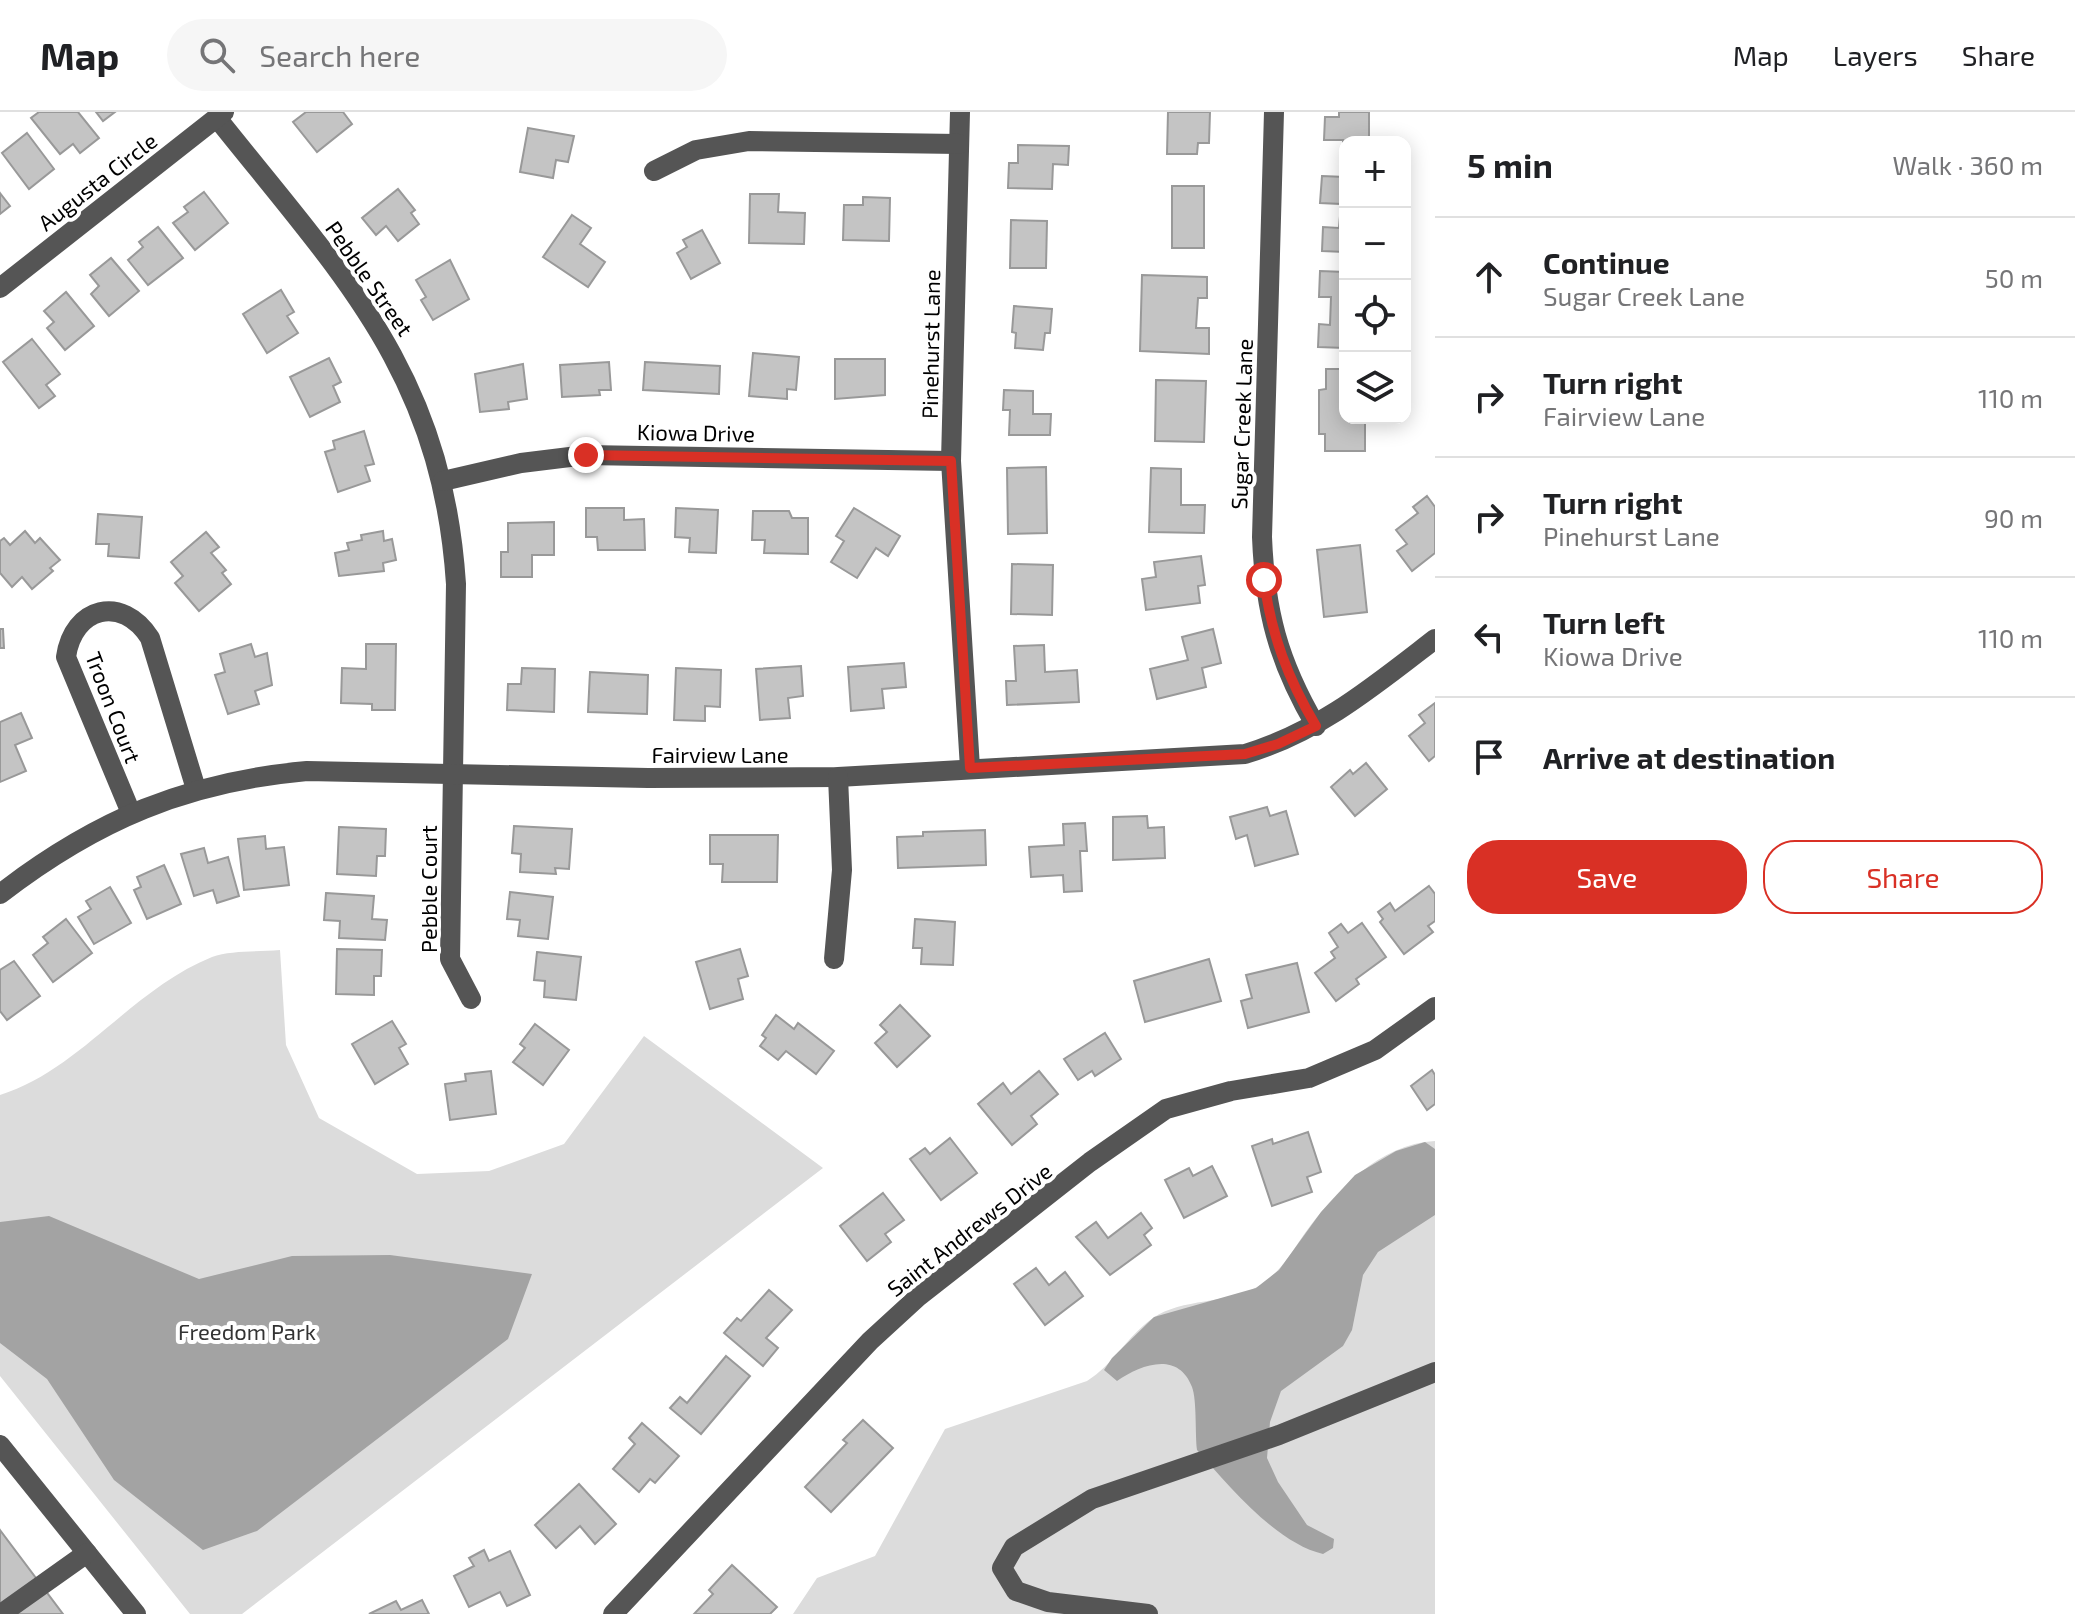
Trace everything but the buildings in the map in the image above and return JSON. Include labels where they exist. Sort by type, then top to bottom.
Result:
[{"type":"street","name":"Pinehurst Lane","points":[[960,112],[951,461],[970,768]]},
{"type":"street","name":"Sugar Creek Lane","points":[[1274,112],[1264,580],[1269,618],[1281,656],[1316,726]]},
{"type":"street","name":"Augusta Circle","points":[[0,288],[220,115]]},
{"type":"street","name":"Pebble Street","points":[[220,115],[371,314],[410,385],[443,481],[452,530],[456,584],[453,774]]},
{"type":"street","points":[[654,171],[696,150],[749,141],[959,144]]},
{"type":"street","name":"Kiowa Drive","points":[[443,481],[521,463],[586,455],[951,461]]},
{"type":"street","name":"Troon Court","points":[[131,813],[66,657],[69,636],[84,621],[103,611],[122,612],[139,620],[150,638],[196,789]]},
{"type":"street","name":"Fairview Lane","points":[[0,894],[45,860],[131,813],[196,789],[307,771],[838,777],[1245,754],[1278,744],[1316,726],[1348,706],[1435,639]]},
{"type":"street","name":"Pebble Court","points":[[453,774],[450,959],[471,999]]},
{"type":"street","points":[[834,959],[842,870],[838,777]]},
{"type":"street","name":"Saint Andrews Drive","points":[[613,1614],[870,1341],[918,1297],[1090,1162],[1166,1109],[1231,1091],[1309,1078],[1375,1050],[1435,1007]]},
{"type":"street","points":[[1148,1614],[1048,1602],[1016,1591],[1002,1568],[1014,1547],[1092,1499],[1279,1435],[1435,1372]]},
{"type":"street","points":[[0,1445],[136,1614]]},
{"type":"street","points":[[1,1614],[87,1553]]},
{"type":"green space","name":"Freedom Park","points":[[280,950],[286,1045],[319,1118],[417,1174],[489,1171],[564,1144],[644,1036],[823,1168],[242,1614],[190,1614],[0,1376],[0,1095],[56,1067],[183,971],[220,955]]},
{"type":"green space","points":[[1435,1141],[1435,1614],[793,1614],[817,1578],[875,1556],[945,1429],[1087,1381],[1105,1367],[1144,1325],[1165,1312],[1257,1287],[1278,1270],[1331,1201],[1361,1172],[1395,1151]]},
{"type":"shaded area","points":[[1425,1142],[1435,1149],[1435,1215],[1378,1252],[1363,1275],[1352,1330],[1343,1346],[1281,1391],[1270,1422],[1267,1458],[1278,1482],[1307,1525],[1334,1539],[1333,1548],[1323,1554],[1305,1548],[1271,1526],[1197,1450],[1194,1393],[1186,1375],[1178,1368],[1158,1364],[1147,1366],[1117,1381],[1104,1370],[1112,1358],[1154,1317],[1256,1288],[1279,1270],[1321,1212],[1355,1175],[1396,1151]]},
{"type":"shaded area","points":[[49,1216],[199,1279],[292,1256],[390,1255],[532,1274],[508,1339],[257,1531],[203,1550],[114,1480],[47,1379],[0,1343],[0,1222]]},
{"type":"route","points":[[586,455],[951,461],[970,768],[1245,754],[1278,744],[1316,726],[1295,691],[1281,656],[1269,618],[1264,580]]}]
